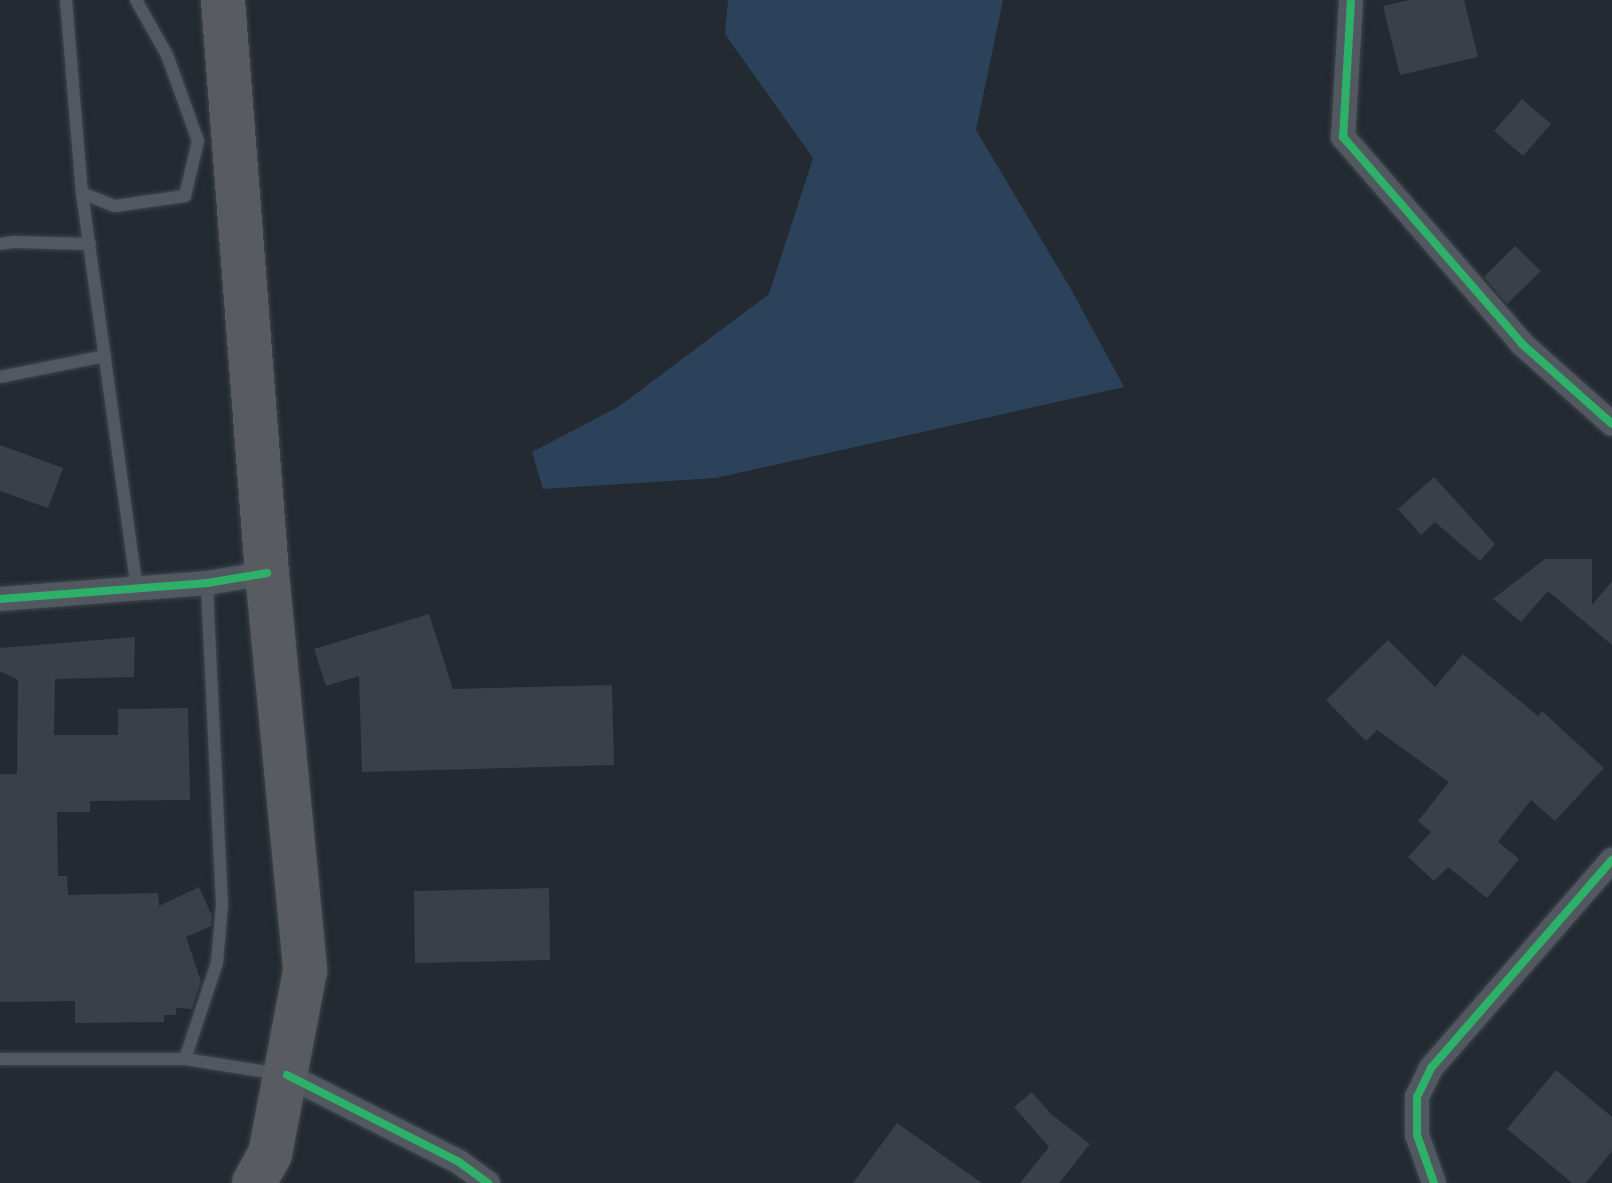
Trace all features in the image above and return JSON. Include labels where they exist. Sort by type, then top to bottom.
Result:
[{"type":"highway","points":[[223,0],[267,573],[305,971],[270,1154],[254,1183]]},
{"type":"street","points":[[1351,0],[1343,137],[1522,344],[1612,424]]},
{"type":"street","points":[[0,599],[207,583],[267,573]]},
{"type":"street","points":[[1434,1183],[1417,1135],[1417,1097],[1431,1068],[1612,860]]},
{"type":"street","points":[[287,1075],[459,1162],[488,1183]]},
{"type":"lane","points":[[66,0],[82,193],[137,588]]},
{"type":"lane","points":[[82,193],[115,206],[185,196],[198,141],[167,55],[136,0]]},
{"type":"lane","points":[[0,244],[90,244]]},
{"type":"lane","points":[[0,377],[105,356]]},
{"type":"lane","points":[[185,1059],[217,963],[222,905],[207,583]]},
{"type":"lane","points":[[0,1059],[185,1059],[287,1075]]},
{"type":"water","points":[[728,0],[1003,0],[976,130],[1072,291],[1124,387],[716,478],[543,489],[532,452],[618,407],[769,294],[813,158],[725,34]]},
{"type":"building","points":[[1409,0],[1464,0],[1478,57],[1400,75],[1383,6]]},
{"type":"building","points":[[1522,99],[1551,124],[1523,156],[1494,131]]},
{"type":"building","points":[[1515,246],[1541,271],[1507,304],[1484,277]]},
{"type":"building","points":[[0,445],[63,468],[48,508],[0,491]]},
{"type":"building","points":[[1434,477],[1495,544],[1480,561],[1435,522],[1421,535],[1398,509]]},
{"type":"building","points":[[1545,559],[1592,559],[1592,605],[1612,581],[1612,645],[1548,591],[1521,622],[1493,599]]},
{"type":"building","points":[[429,614],[453,689],[612,685],[614,765],[362,772],[359,676],[326,686],[314,649]]},
{"type":"building","points":[[135,637],[134,677],[55,679],[54,735],[118,735],[118,709],[188,708],[190,800],[90,801],[90,812],[57,812],[58,876],[67,876],[68,895],[158,893],[159,906],[199,887],[212,916],[211,926],[186,937],[201,981],[192,1009],[176,1008],[176,1015],[164,1015],[164,1022],[75,1023],[75,1001],[0,1002],[0,774],[17,774],[18,680],[0,671],[0,648]]},
{"type":"building","points":[[1388,640],[1435,687],[1463,654],[1538,716],[1542,711],[1604,768],[1555,821],[1531,800],[1498,842],[1519,859],[1487,898],[1448,867],[1434,881],[1408,857],[1431,832],[1418,821],[1449,782],[1377,730],[1366,741],[1326,700]]},
{"type":"building","points":[[549,888],[550,960],[415,963],[414,891]]},
{"type":"building","points":[[1556,1070],[1612,1117],[1612,1151],[1586,1183],[1572,1183],[1507,1129]]},
{"type":"building","points":[[1032,1092],[1052,1115],[1090,1144],[1059,1183],[1020,1183],[1049,1147],[1014,1107]]},
{"type":"building","points":[[897,1123],[982,1183],[853,1183]]},
{"type":"cycle path","points":[[1351,0],[1343,137],[1522,344],[1612,424]]},
{"type":"cycle path","points":[[0,599],[207,583],[267,573]]},
{"type":"cycle path","points":[[1434,1183],[1417,1135],[1417,1097],[1431,1068],[1612,860]]},
{"type":"cycle path","points":[[287,1075],[459,1162],[488,1183]]}]
